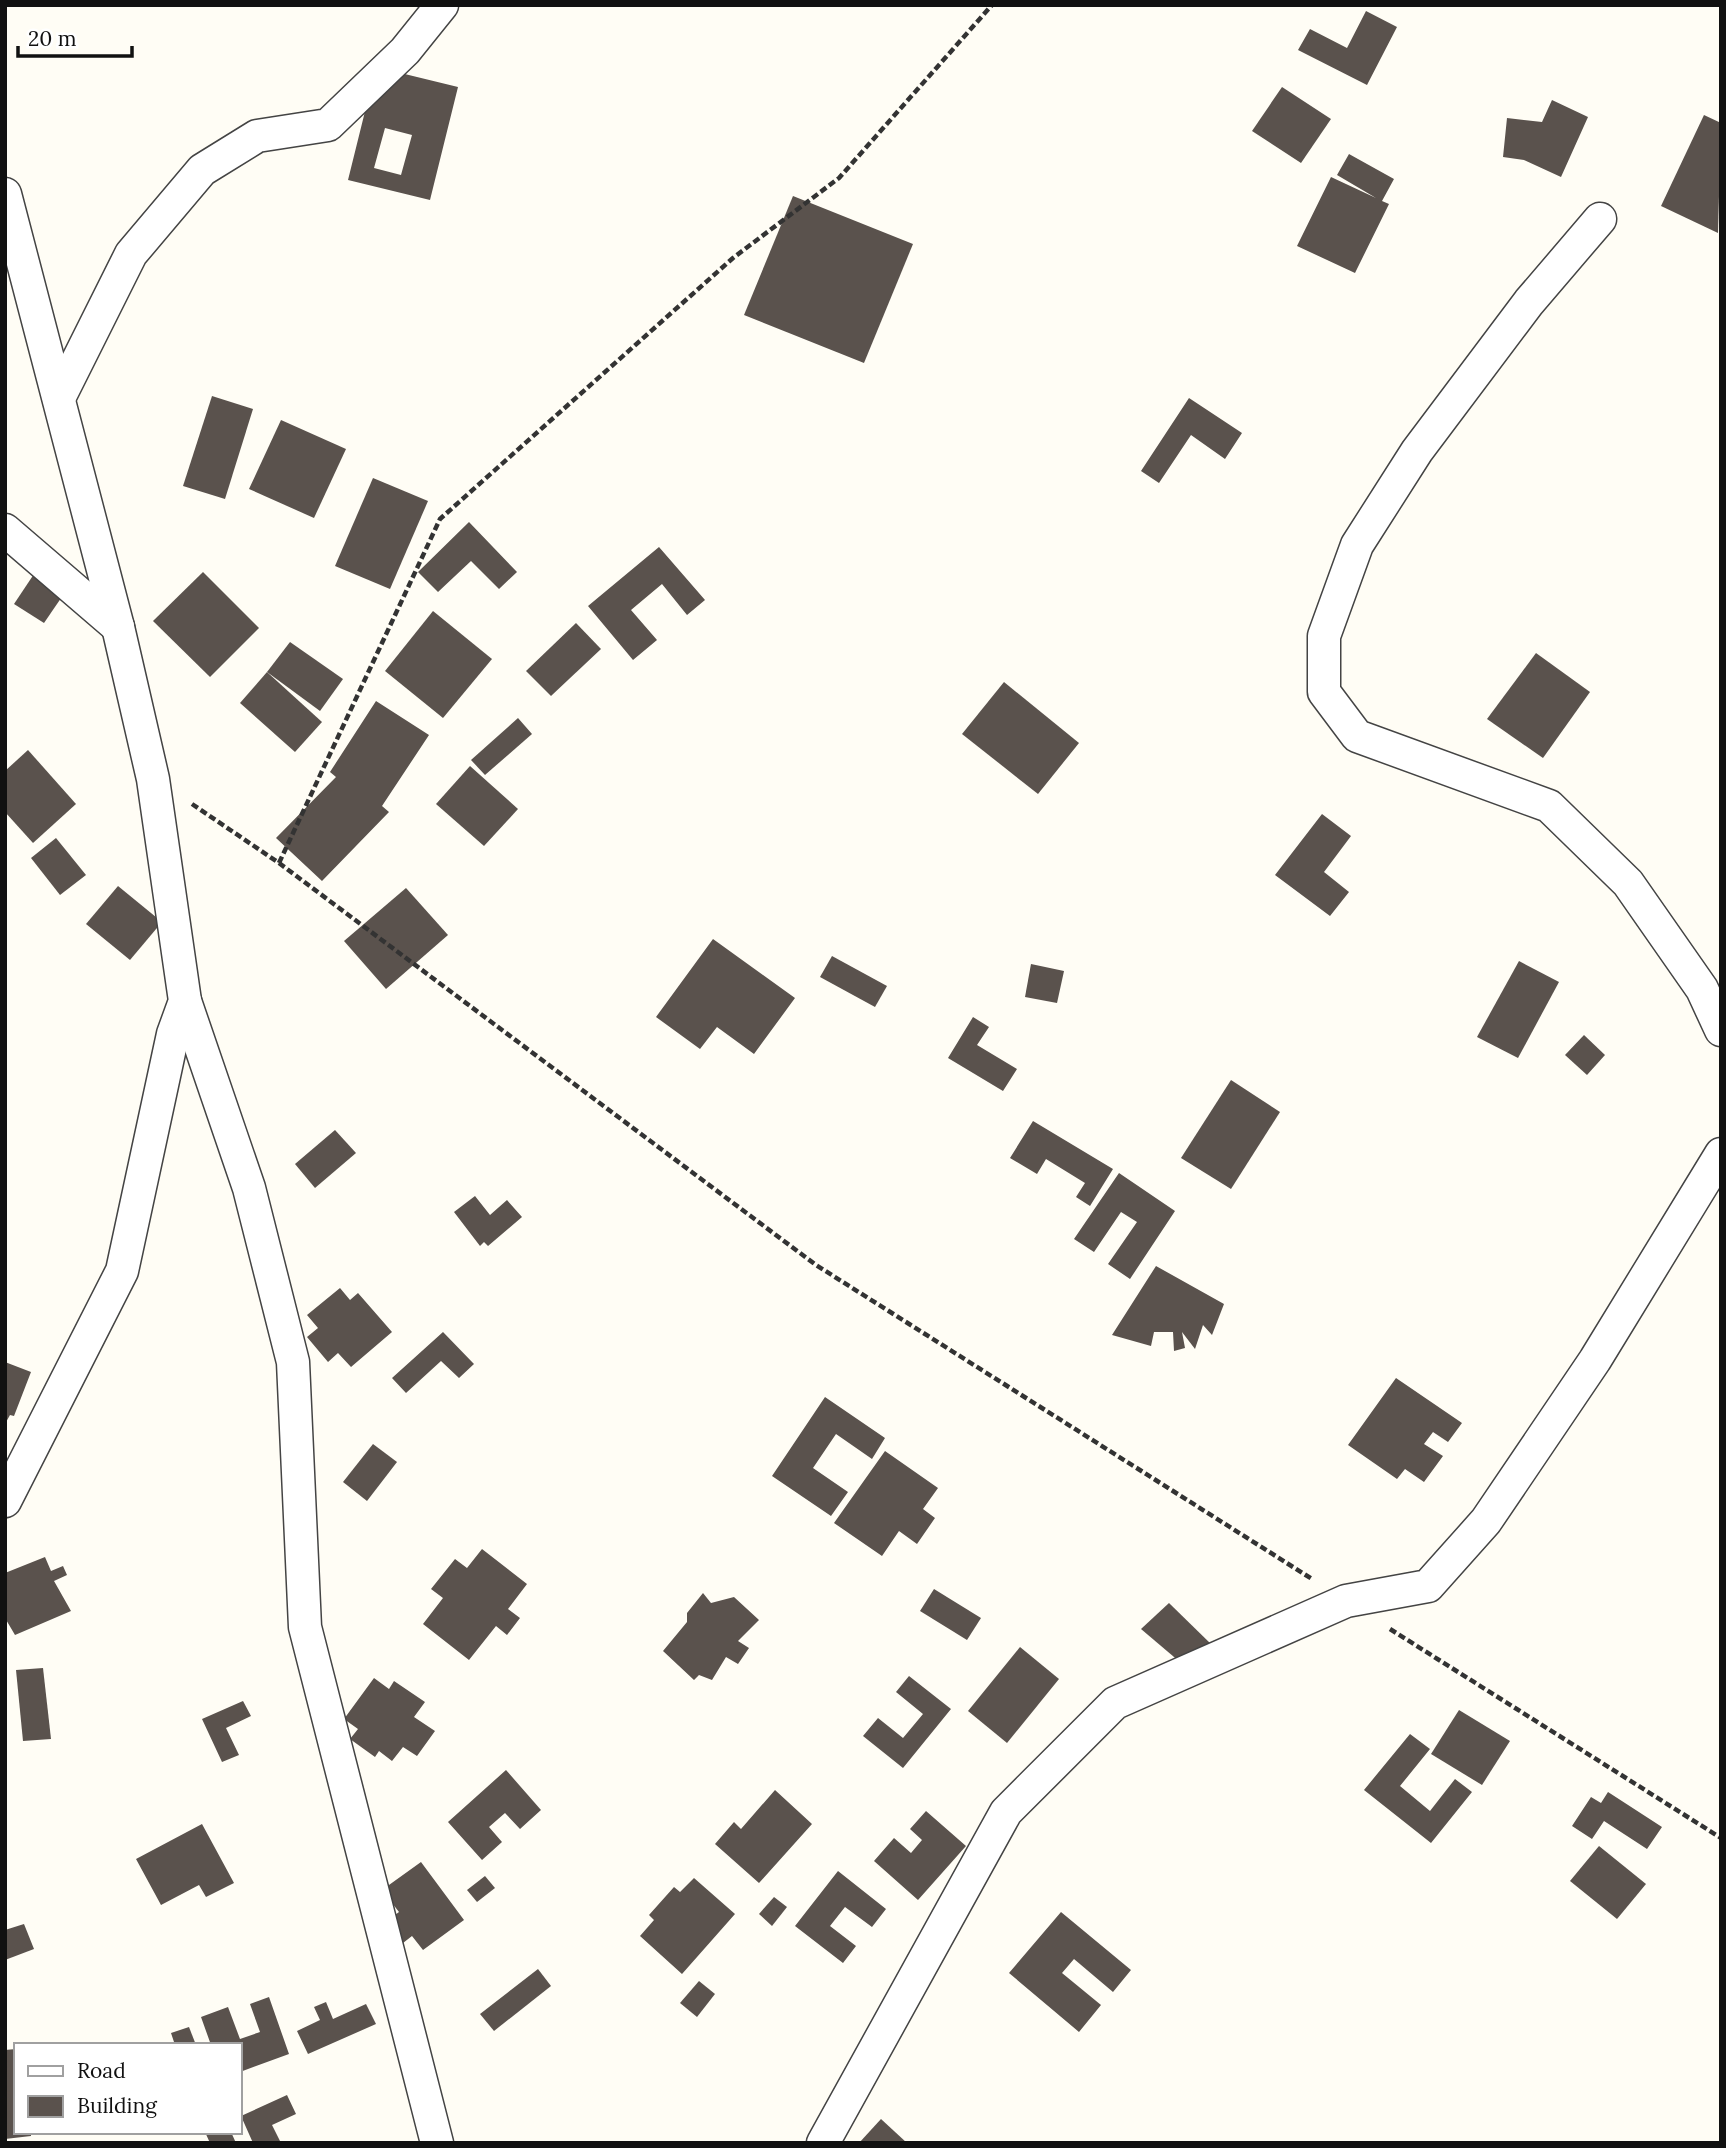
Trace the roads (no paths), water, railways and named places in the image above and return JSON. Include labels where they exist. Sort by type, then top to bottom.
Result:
[{"type":"street","points":[[59,398],[131,254],[202,170],[257,136],[328,125],[405,51],[442,5]]},
{"type":"street","points":[[5,194],[118,627],[153,779],[185,1001],[250,1188],[293,1362],[305,1627],[437,2143]]},
{"type":"street","points":[[1600,219],[1529,302],[1417,451],[1357,545],[1324,636],[1324,692],[1357,737],[1549,806],[1628,883],[1702,989],[1721,1030]]},
{"type":"street","points":[[5,530],[118,627]]},
{"type":"street","points":[[5,1501],[122,1271],[173,1034],[185,1001]]},
{"type":"street","points":[[823,2143],[1006,1812],[1115,1703],[1346,1601],[1428,1586],[1486,1521],[1595,1360],[1721,1154]]}]
